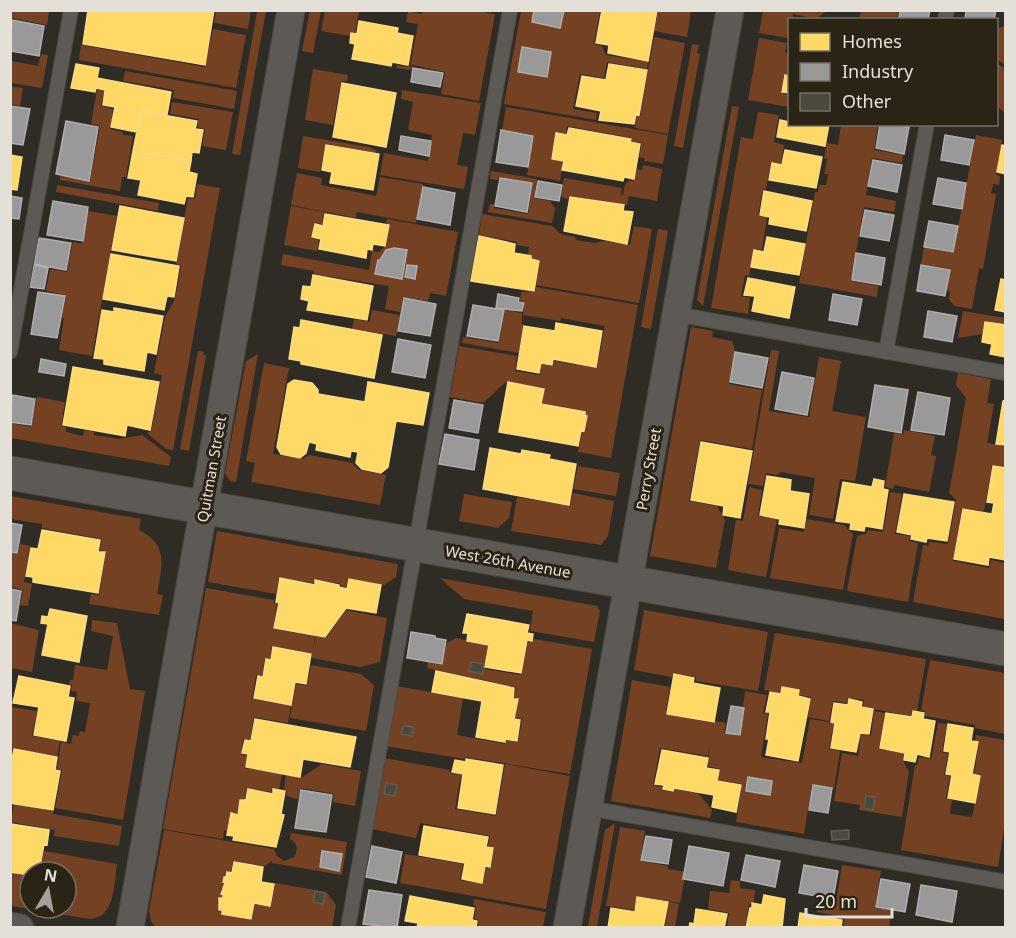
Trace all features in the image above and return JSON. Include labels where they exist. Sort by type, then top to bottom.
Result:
[{"type":"street","name":"Quitman Street","points":[[130,927],[291,10]]},
{"type":"street","name":"Perry Street","points":[[567,927],[729,10]]},
{"type":"street","name":"West 26th Avenue","points":[[10,473],[1005,649]]},
{"type":"street","points":[[10,926],[20,927]]},
{"type":"lane","points":[[10,352],[71,10]]},
{"type":"lane","points":[[348,927],[510,10]]},
{"type":"lane","points":[[886,352],[927,126]]},
{"type":"lane","points":[[675,315],[1005,373]]},
{"type":"lane","points":[[588,808],[1005,882]]},
{"type":"shaded area","points":[[11,10],[49,11],[47,25],[11,18]]},
{"type":"shaded area","points":[[310,10],[321,11],[313,53],[302,51]]},
{"type":"shaded area","points":[[423,10],[487,10],[487,13],[495,14],[479,101],[441,94],[445,72],[412,65],[411,70],[396,68],[397,65],[410,67],[418,24],[406,22],[408,11],[422,14]]},
{"type":"shaded area","points":[[861,10],[898,11],[897,18],[859,18]]},
{"type":"shaded area","points":[[216,11],[251,11],[248,29],[214,23]]},
{"type":"shaded area","points":[[257,11],[266,11],[240,155],[232,154]]},
{"type":"shaded area","points":[[325,11],[359,11],[355,33],[350,33],[350,36],[321,31]]},
{"type":"shaded area","points":[[521,11],[600,11],[594,44],[602,46],[606,55],[648,62],[647,69],[607,62],[604,78],[580,74],[573,109],[597,113],[596,120],[504,104]]},
{"type":"shaded area","points":[[658,11],[691,11],[687,37],[654,31]]},
{"type":"shaded area","points":[[763,11],[825,12],[817,18],[793,14],[792,18],[788,18],[788,38],[759,33]]},
{"type":"shaded area","points":[[1005,18],[1005,65],[998,60],[998,29],[1004,26]]},
{"type":"shaded area","points":[[213,29],[246,35],[236,88],[79,60],[81,45],[205,67]]},
{"type":"shaded area","points":[[654,37],[685,43],[668,134],[635,128],[637,116],[640,116]]},
{"type":"shaded area","points":[[759,38],[787,43],[785,52],[788,53],[788,75],[784,74],[781,93],[788,95],[788,107],[748,100]]},
{"type":"shaded area","points":[[692,44],[699,45],[697,53],[700,54],[683,148],[674,146]]},
{"type":"shaded area","points":[[41,54],[48,55],[42,88],[11,83],[11,61],[38,66]]},
{"type":"shaded area","points":[[998,64],[1005,69],[1005,113],[998,107]]},
{"type":"shaded area","points":[[313,69],[348,75],[347,81],[341,81],[333,125],[305,120]]},
{"type":"shaded area","points":[[125,71],[237,91],[234,109],[173,98],[174,90],[123,81]]},
{"type":"shaded area","points":[[10,86],[23,88],[20,106],[11,104]]},
{"type":"shaded area","points":[[97,90],[104,91],[101,106],[113,109],[110,129],[123,132],[123,135],[133,136],[126,177],[122,177],[120,191],[60,180],[60,176],[90,181],[100,126],[91,124]]},
{"type":"shaded area","points":[[402,90],[481,103],[475,135],[463,133],[457,165],[468,167],[464,189],[380,175],[384,153],[428,161],[432,135],[408,130],[413,102],[401,99]]},
{"type":"shaded area","points":[[172,102],[233,112],[226,150],[202,146],[205,129],[197,127],[199,119],[170,114]]},
{"type":"shaded area","points":[[732,106],[739,107],[703,306],[697,300]]},
{"type":"shaded area","points":[[506,107],[668,135],[663,164],[644,161],[645,158],[639,157],[642,143],[632,141],[632,138],[567,126],[566,134],[555,133],[551,159],[563,161],[560,181],[527,175],[534,135],[502,130]]},
{"type":"shaded area","points":[[758,112],[779,115],[774,142],[784,145],[781,164],[771,162],[766,189],[763,189],[758,215],[767,217],[762,250],[754,249],[749,276],[745,275],[741,296],[750,298],[748,314],[711,308],[741,137],[753,139]]},
{"type":"shaded area","points":[[841,126],[878,126],[874,150],[903,155],[902,163],[872,158],[866,195],[896,201],[894,212],[864,207],[851,281],[878,286],[877,297],[799,283],[815,192],[818,192],[819,185],[826,185],[828,174],[824,174],[827,159],[824,158],[827,143],[838,145]]},
{"type":"shaded area","points":[[976,135],[1002,140],[996,175],[1000,176],[999,185],[993,184],[991,193],[996,194],[983,269],[979,268],[972,309],[955,306],[949,300],[950,291],[947,290],[950,269],[921,264],[924,248],[953,253]]},
{"type":"shaded area","points":[[303,136],[369,147],[377,151],[376,153],[326,144],[320,172],[298,168]]},
{"type":"shaded area","points":[[643,165],[662,169],[657,201],[629,196],[627,205],[569,196],[568,199],[561,197],[564,178],[622,188],[621,195],[623,195],[625,184],[630,180],[634,181],[637,169],[642,170]]},
{"type":"shaded area","points":[[491,171],[537,179],[534,198],[550,201],[555,208],[552,223],[488,212],[490,204],[494,204],[494,208],[528,214],[533,183],[499,177],[498,180],[490,179]]},
{"type":"shaded area","points":[[297,173],[322,178],[321,185],[376,196],[380,177],[423,184],[416,223],[357,212],[356,218],[291,205]]},
{"type":"shaded area","points":[[197,184],[220,188],[173,450],[166,449],[147,433],[151,431],[162,375],[154,373],[165,317],[175,299],[181,265],[176,264],[188,198],[195,199]]},
{"type":"shaded area","points":[[57,185],[159,203],[158,211],[56,192]]},
{"type":"shaded area","points":[[291,206],[324,212],[322,224],[314,223],[311,238],[319,240],[317,251],[284,245]]},
{"type":"shaded area","points":[[88,211],[117,216],[92,356],[59,350],[66,295],[46,291],[50,269],[67,272],[73,242],[82,244]]},
{"type":"shaded area","points":[[482,214],[552,226],[561,234],[575,237],[576,240],[594,243],[605,241],[630,245],[634,226],[652,229],[639,303],[536,285],[540,260],[532,259],[532,256],[528,255],[529,247],[516,245],[517,242],[479,235]]},
{"type":"shaded area","points":[[387,219],[458,232],[446,296],[430,293],[428,301],[403,297],[400,312],[385,309],[389,286],[314,274],[314,271],[281,265],[283,254],[369,270],[372,251],[378,252],[386,246],[390,225],[386,224]]},
{"type":"shaded area","points":[[658,229],[668,231],[651,329],[641,327]]},
{"type":"shaded area","points":[[536,287],[638,305],[611,458],[578,452],[588,415],[585,415],[585,411],[542,403],[544,388],[507,381],[483,403],[450,397],[459,346],[517,356],[515,371],[540,375],[542,364],[553,366],[554,361],[597,368],[605,326],[561,318],[560,321],[523,315],[525,302],[520,301],[521,292],[535,292]]},
{"type":"shaded area","points":[[372,310],[400,315],[396,336],[352,329],[354,319],[370,322]]},
{"type":"shaded area","points":[[505,310],[522,313],[522,324],[524,325],[519,353],[462,343],[463,337],[499,343]]},
{"type":"shaded area","points":[[963,311],[1005,318],[1005,324],[985,321],[982,334],[958,338]]},
{"type":"shaded area","points":[[691,327],[713,331],[712,337],[732,341],[735,350],[729,384],[762,390],[752,449],[700,440],[689,501],[717,506],[725,520],[716,568],[650,556]]},
{"type":"shaded area","points":[[771,350],[779,351],[769,411],[809,417],[819,357],[841,361],[832,411],[866,417],[855,481],[840,479],[833,519],[809,515],[815,478],[781,472],[777,475],[766,473],[763,486],[748,484]]},
{"type":"shaded area","points":[[198,351],[206,355],[189,451],[180,449]]},
{"type":"shaded area","points":[[258,354],[236,482],[230,481],[225,473],[246,361]]},
{"type":"shaded area","points":[[264,363],[289,368],[273,454],[302,459],[309,455],[352,463],[359,470],[386,475],[380,505],[251,482],[255,463],[246,461]]},
{"type":"shaded area","points":[[958,373],[991,379],[987,403],[994,404],[987,443],[1005,446],[1006,467],[992,465],[984,511],[962,508],[953,561],[989,568],[991,560],[1005,563],[1005,619],[913,602],[923,545],[928,546],[929,542],[948,544],[956,500],[949,493],[966,398],[956,385]]},
{"type":"shaded area","points":[[37,397],[65,402],[61,426],[66,427],[66,432],[83,436],[84,430],[94,432],[94,435],[119,439],[142,435],[171,457],[169,466],[11,438],[11,423],[31,427]]},
{"type":"shaded area","points":[[904,430],[935,436],[931,455],[936,456],[929,492],[894,485],[893,489],[885,487],[894,433],[903,435]]},
{"type":"shaded area","points":[[578,466],[620,473],[616,496],[573,489]]},
{"type":"shaded area","points":[[749,487],[762,490],[758,516],[777,519],[766,577],[728,570],[736,520],[743,521]]},
{"type":"shaded area","points":[[890,492],[902,494],[895,534],[910,536],[909,541],[918,543],[908,602],[847,591],[857,536],[866,534],[867,530],[883,532]]},
{"type":"shaded area","points":[[573,493],[614,501],[608,536],[601,545],[511,531],[517,497],[570,506]]},
{"type":"shaded area","points":[[464,494],[512,502],[509,518],[498,528],[459,521]]},
{"type":"shaded area","points":[[10,496],[141,519],[139,530],[155,542],[161,557],[161,574],[157,594],[163,595],[159,615],[89,604],[91,594],[99,595],[106,551],[100,550],[102,539],[42,528],[42,524],[11,519]]},
{"type":"shaded area","points":[[807,519],[844,525],[853,534],[843,590],[770,578],[779,528],[804,532]]},
{"type":"shaded area","points":[[217,531],[398,564],[396,577],[384,585],[348,579],[346,587],[314,579],[313,583],[279,577],[276,594],[208,582]]},
{"type":"shaded area","points":[[20,544],[30,546],[24,582],[32,584],[28,606],[20,605],[23,590],[11,587],[11,553],[18,554]]},
{"type":"shaded area","points":[[440,578],[597,606],[600,611],[594,642],[530,631],[533,611],[464,599]]},
{"type":"shaded area","points":[[206,588],[274,600],[274,603],[277,603],[273,629],[315,636],[313,649],[316,636],[326,638],[346,610],[387,618],[380,662],[360,667],[312,658],[312,653],[272,646],[270,659],[265,658],[262,675],[256,675],[252,699],[291,706],[288,723],[254,717],[250,740],[243,739],[241,754],[247,756],[245,768],[282,774],[279,789],[272,788],[271,792],[247,788],[245,799],[239,799],[237,813],[230,813],[223,839],[163,829]]},
{"type":"shaded area","points":[[644,610],[768,632],[758,691],[696,681],[696,677],[674,673],[672,677],[634,670]]},
{"type":"shaded area","points":[[92,620],[117,623],[130,689],[145,691],[123,820],[55,808],[62,770],[57,769],[61,742],[71,744],[73,735],[79,736],[80,731],[85,732],[90,703],[76,701],[77,692],[71,691],[72,685],[69,684],[70,680],[73,680],[75,665],[107,670],[113,636],[91,631]]},
{"type":"shaded area","points":[[10,623],[39,630],[32,672],[11,668]]},
{"type":"shaded area","points":[[775,633],[926,659],[917,711],[912,710],[911,716],[863,707],[864,700],[848,698],[847,703],[833,701],[829,721],[808,717],[811,697],[799,695],[799,690],[782,687],[780,693],[764,690]]},
{"type":"shaded area","points":[[456,638],[489,645],[485,669],[521,675],[528,642],[533,642],[534,639],[592,649],[570,774],[386,746],[396,686],[463,698],[457,735],[505,744],[506,740],[518,742],[522,719],[515,718],[519,699],[514,697],[516,687],[427,668],[428,662],[442,665],[447,643]]},
{"type":"shaded area","points":[[930,660],[1005,673],[1005,734],[975,728],[975,725],[925,716],[925,711],[921,710]]},
{"type":"shaded area","points":[[311,665],[361,674],[374,685],[366,731],[290,718],[296,684],[307,686]]},
{"type":"shaded area","points":[[632,680],[670,687],[666,714],[726,723],[724,733],[740,736],[745,691],[767,695],[763,713],[768,714],[761,757],[802,763],[810,719],[834,723],[829,749],[840,751],[834,789],[812,785],[804,834],[736,822],[742,784],[718,780],[720,769],[707,766],[711,741],[708,756],[660,748],[653,785],[673,792],[674,789],[698,793],[712,810],[710,818],[611,801]]},
{"type":"shaded area","points":[[11,696],[13,697],[12,707],[37,711],[32,736],[60,741],[57,756],[11,748]]},
{"type":"shaded area","points":[[874,711],[885,713],[879,749],[904,753],[903,761],[909,772],[902,817],[859,810],[860,805],[834,801],[842,753],[858,756],[861,734],[871,736]]},
{"type":"shaded area","points":[[938,723],[947,724],[942,752],[948,754],[944,775],[950,776],[946,798],[952,800],[950,814],[972,817],[981,775],[974,774],[979,742],[975,741],[976,735],[1005,740],[1005,822],[998,867],[901,850],[915,765],[919,757],[931,759]]},
{"type":"shaded area","points":[[384,758],[450,770],[450,773],[461,775],[455,809],[496,816],[505,764],[570,776],[546,909],[400,883],[405,854],[463,864],[460,880],[483,884],[486,868],[491,868],[494,847],[488,846],[490,836],[420,823],[416,838],[372,829]]},
{"type":"shaded area","points":[[322,764],[361,771],[355,806],[333,802],[334,794],[301,788],[298,799],[286,796],[287,790],[284,790],[286,775],[301,778]]},
{"type":"shaded area","points":[[14,804],[53,811],[53,814],[122,826],[119,846],[54,836],[55,830],[11,822]]},
{"type":"shaded area","points":[[615,823],[597,927],[588,927],[605,830]]},
{"type":"shaded area","points":[[620,827],[645,831],[640,861],[686,872],[680,903],[637,896],[634,910],[606,906]]},
{"type":"shaded area","points":[[164,830],[274,849],[277,856],[284,861],[294,857],[296,852],[296,845],[290,839],[291,833],[347,842],[342,875],[272,863],[272,861],[265,866],[233,861],[231,872],[226,871],[223,876],[222,883],[224,884],[220,894],[222,897],[219,897],[217,904],[219,904],[218,911],[221,914],[252,920],[255,904],[271,907],[275,883],[326,892],[336,905],[332,927],[155,927],[149,911]]},
{"type":"shaded area","points":[[44,851],[117,864],[112,899],[104,913],[89,919],[78,917],[78,860],[42,860]]},
{"type":"shaded area","points":[[842,865],[881,871],[875,908],[892,910],[889,927],[843,927],[845,917],[817,912],[819,900],[836,903]]},
{"type":"shaded area","points":[[10,872],[18,873],[18,907],[11,906]]},
{"type":"shaded area","points":[[731,880],[740,881],[740,888],[755,890],[754,901],[749,905],[745,927],[727,927],[729,913],[708,909],[710,891],[729,893]]},
{"type":"shaded area","points":[[474,899],[546,912],[543,927],[478,927],[479,920],[474,919],[476,906],[473,905]]},
{"type":"shaded area","points":[[669,902],[679,904],[675,927],[665,927]]},
{"type":"building: Homes","points":[[88,10],[214,10],[205,65],[83,44]]},
{"type":"building: Homes","points":[[602,10],[657,10],[648,61],[608,53],[609,45],[596,43]]},
{"type":"building: Homes","points":[[359,21],[398,28],[397,33],[413,36],[408,65],[392,62],[391,66],[352,59],[355,44],[350,43],[351,33],[357,34]]},
{"type":"building: Homes","points":[[76,64],[99,68],[97,78],[171,92],[167,115],[141,111],[137,132],[111,127],[115,107],[103,105],[105,90],[96,88],[95,92],[71,88]]},
{"type":"building: Homes","points":[[609,64],[647,70],[639,115],[636,114],[634,124],[599,120],[601,111],[576,106],[582,76],[606,80]]},
{"type":"building: Homes","points":[[785,75],[788,76],[788,93],[782,92]]},
{"type":"building: Homes","points":[[342,83],[396,93],[386,147],[333,137]]},
{"type":"building: Homes","points":[[141,111],[197,121],[195,129],[203,130],[199,153],[192,152],[191,161],[133,151]]},
{"type":"building: Homes","points":[[780,120],[788,122],[788,126],[829,126],[825,146],[777,137]]},
{"type":"building: Homes","points":[[569,128],[631,139],[630,142],[640,144],[634,179],[624,177],[623,181],[562,170],[564,161],[552,159],[556,133],[567,135]]},
{"type":"building: Homes","points":[[326,145],[379,154],[373,190],[330,183],[332,172],[322,170]]},
{"type":"building: Homes","points":[[1002,145],[1006,146],[1006,174],[997,172]]},
{"type":"building: Homes","points":[[785,150],[822,157],[816,188],[769,180],[772,163],[782,165]]},
{"type":"building: Homes","points":[[133,151],[191,161],[189,172],[197,174],[193,197],[186,196],[184,204],[138,195],[141,180],[128,178]]},
{"type":"building: Homes","points":[[10,155],[22,157],[17,190],[10,189]]},
{"type":"building: Homes","points":[[764,191],[812,201],[806,231],[769,224],[770,217],[760,215]]},
{"type":"building: Homes","points":[[570,197],[624,205],[623,211],[633,212],[627,244],[564,231]]},
{"type":"building: Homes","points":[[120,206],[184,218],[176,261],[112,250]]},
{"type":"building: Homes","points":[[325,214],[389,225],[385,246],[373,244],[372,250],[367,249],[366,258],[319,249],[321,239],[312,237],[315,224],[323,226]]},
{"type":"building: Homes","points":[[479,236],[515,244],[514,253],[531,256],[531,259],[539,261],[534,291],[470,281]]},
{"type":"building: Homes","points":[[767,237],[805,244],[799,275],[751,267],[754,250],[764,252]]},
{"type":"building: Homes","points":[[111,254],[179,266],[174,297],[167,296],[164,310],[103,299]]},
{"type":"building: Homes","points":[[313,275],[373,286],[367,320],[307,310],[309,301],[301,299],[303,286],[311,287]]},
{"type":"building: Homes","points":[[748,278],[795,287],[789,318],[752,311],[755,296],[744,295]]},
{"type":"building: Homes","points":[[1001,279],[1006,280],[1006,312],[995,310]]},
{"type":"building: Homes","points":[[114,308],[163,316],[156,354],[147,352],[144,371],[104,364],[104,359],[94,358],[102,310],[114,312]]},
{"type":"building: Homes","points":[[301,320],[382,335],[374,378],[301,364],[301,361],[289,359],[294,327],[300,328]]},
{"type":"building: Homes","points":[[985,322],[1006,325],[1006,357],[990,354],[992,344],[982,342]]},
{"type":"building: Homes","points":[[556,323],[602,331],[596,367],[553,359],[552,365],[541,363],[539,373],[517,369],[524,326],[555,331]]},
{"type":"building: Homes","points":[[73,367],[159,382],[150,430],[127,425],[125,436],[63,425]]},
{"type":"building: Homes","points":[[294,380],[312,383],[318,390],[318,394],[365,402],[368,382],[429,393],[423,425],[396,421],[388,467],[381,473],[362,469],[356,463],[358,452],[351,451],[350,457],[316,450],[317,444],[309,442],[306,453],[300,458],[281,454],[277,447],[288,384]]},
{"type":"building: Homes","points":[[508,382],[544,389],[541,404],[585,412],[587,416],[584,431],[581,430],[578,446],[499,432]]},
{"type":"building: Homes","points":[[1006,400],[1006,445],[996,444],[1003,401]]},
{"type":"building: Homes","points":[[701,442],[752,451],[740,518],[723,515],[724,506],[691,500]]},
{"type":"building: Homes","points":[[490,448],[521,454],[522,450],[550,455],[549,459],[576,464],[569,505],[483,489]]},
{"type":"building: Homes","points":[[993,466],[1006,468],[1006,560],[989,557],[988,565],[954,559],[963,509],[992,514],[994,503],[987,502]]},
{"type":"building: Homes","points":[[767,476],[791,480],[790,491],[809,494],[804,528],[779,524],[780,519],[760,515]]},
{"type":"building: Homes","points":[[874,479],[884,481],[883,489],[888,490],[882,529],[865,526],[864,531],[850,529],[851,523],[836,521],[843,482],[872,487]]},
{"type":"building: Homes","points":[[904,494],[954,502],[947,541],[927,538],[926,542],[911,539],[912,535],[897,532]]},
{"type":"building: Homes","points":[[42,530],[100,540],[98,552],[105,552],[98,593],[33,582],[33,577],[26,576],[31,548],[38,549]]},
{"type":"building: Homes","points":[[280,578],[315,585],[315,580],[347,589],[349,579],[381,585],[376,613],[346,608],[325,637],[274,628],[279,603],[276,602]]},
{"type":"building: Homes","points":[[50,609],[87,616],[79,662],[42,655],[48,624],[41,623],[42,616],[48,617]]},
{"type":"building: Homes","points":[[467,614],[529,625],[527,633],[533,634],[532,641],[527,640],[521,673],[485,667],[489,645],[467,641],[468,633],[463,633]]},
{"type":"building: Homes","points":[[273,647],[311,654],[306,684],[295,682],[291,705],[254,698],[258,676],[263,677],[266,659],[271,660]]},
{"type":"building: Homes","points":[[436,671],[514,688],[513,699],[518,699],[514,719],[520,720],[517,741],[505,739],[505,742],[476,737],[482,701],[432,692]]},
{"type":"building: Homes","points":[[674,674],[694,678],[693,683],[720,688],[714,722],[667,714]]},
{"type":"building: Homes","points":[[19,676],[70,686],[68,697],[74,698],[66,741],[34,735],[39,707],[13,703]]},
{"type":"building: Homes","points":[[782,687],[799,690],[798,696],[810,699],[798,761],[766,755],[770,712],[766,712],[770,692],[781,694]]},
{"type":"building: Homes","points":[[849,699],[862,702],[861,707],[873,709],[869,734],[860,733],[856,752],[831,748],[835,723],[831,722],[834,703],[848,705]]},
{"type":"building: Homes","points":[[913,711],[924,713],[923,719],[935,721],[929,757],[917,754],[915,762],[904,760],[905,753],[880,748],[886,713],[912,717]]},
{"type":"building: Homes","points":[[255,719],[356,737],[350,767],[303,759],[300,777],[246,767],[248,754],[242,753],[245,740],[251,741]]},
{"type":"building: Homes","points":[[948,724],[973,728],[971,741],[978,742],[972,774],[980,776],[975,803],[948,798],[952,775],[946,774],[950,752],[944,751]]},
{"type":"building: Homes","points":[[14,749],[57,757],[55,770],[60,771],[53,810],[10,803],[10,770]]},
{"type":"building: Homes","points":[[662,750],[708,758],[706,768],[719,770],[717,781],[741,785],[736,812],[712,807],[714,795],[674,788],[673,791],[663,789],[664,785],[655,784]]},
{"type":"building: Homes","points":[[466,759],[503,765],[495,814],[458,808],[463,774],[452,772],[455,760],[466,762]]},
{"type":"building: Homes","points":[[248,789],[273,794],[273,789],[285,791],[281,814],[284,815],[276,847],[233,840],[234,836],[227,835],[231,813],[238,815],[240,800],[246,800]]},
{"type":"building: Homes","points":[[11,824],[49,830],[47,845],[44,844],[41,860],[18,860],[18,873],[10,872]]},
{"type":"building: Homes","points":[[424,826],[488,837],[486,847],[493,848],[490,867],[485,866],[482,883],[462,879],[465,863],[419,855]]},
{"type":"building: Homes","points":[[234,862],[263,867],[261,882],[274,884],[270,906],[254,903],[251,919],[222,914],[222,910],[219,910],[219,898],[223,898],[221,894],[225,883],[223,882],[224,877],[227,872],[232,873]]},
{"type":"building: Homes","points":[[764,895],[785,899],[782,928],[746,928],[752,903],[762,905]]},
{"type":"building: Homes","points":[[410,896],[474,908],[472,920],[477,921],[476,928],[417,928],[418,923],[405,921]]},
{"type":"building: Homes","points":[[637,897],[668,902],[663,928],[608,928],[611,908],[635,912]]},
{"type":"building: Homes","points":[[696,909],[727,914],[724,928],[689,928],[690,923],[694,924]]},
{"type":"building: Homes","points":[[800,913],[842,920],[841,928],[798,928]]},
{"type":"building: Industry","points":[[534,10],[564,10],[560,28],[532,22]]},
{"type":"building: Industry","points":[[900,10],[930,10],[928,18],[899,18]]},
{"type":"building: Industry","points":[[966,10],[996,10],[994,18],[965,18]]},
{"type":"building: Industry","points":[[12,20],[44,26],[39,56],[10,51]]},
{"type":"building: Industry","points":[[522,47],[551,52],[547,77],[518,72]]},
{"type":"building: Industry","points":[[413,68],[443,73],[440,87],[411,82]]},
{"type":"building: Industry","points":[[10,106],[30,109],[23,145],[10,143]]},
{"type":"building: Industry","points":[[66,121],[98,127],[89,181],[56,174]]},
{"type":"building: Industry","points":[[880,126],[909,127],[904,154],[876,148]]},
{"type":"building: Industry","points":[[501,130],[533,136],[528,167],[496,162]]},
{"type":"building: Industry","points":[[945,135],[974,140],[969,165],[941,160]]},
{"type":"building: Industry","points":[[401,136],[431,141],[429,156],[399,150]]},
{"type":"building: Industry","points":[[873,160],[902,165],[897,192],[868,186]]},
{"type":"building: Industry","points":[[500,178],[532,183],[527,212],[495,206]]},
{"type":"building: Industry","points":[[938,178],[966,183],[962,209],[933,204]]},
{"type":"building: Industry","points":[[538,181],[562,185],[559,201],[535,197]]},
{"type":"building: Industry","points":[[423,187],[455,193],[450,225],[417,219]]},
{"type":"building: Industry","points":[[10,196],[22,198],[19,219],[10,218]]},
{"type":"building: Industry","points":[[53,201],[88,207],[83,241],[47,235]]},
{"type":"building: Industry","points":[[865,210],[894,215],[889,241],[860,236]]},
{"type":"building: Industry","points":[[929,221],[958,226],[953,252],[924,247]]},
{"type":"building: Industry","points":[[39,238],[71,243],[66,270],[34,264]]},
{"type":"building: Industry","points":[[394,248],[407,250],[402,279],[375,274],[378,260],[386,250]]},
{"type":"building: Industry","points":[[856,253],[885,258],[881,285],[852,280]]},
{"type":"building: Industry","points":[[34,265],[48,268],[44,289],[30,287]]},
{"type":"building: Industry","points":[[407,265],[417,266],[415,279],[405,277]]},
{"type":"building: Industry","points":[[921,265],[950,270],[945,296],[917,291]]},
{"type":"building: Industry","points":[[38,292],[65,296],[57,338],[31,334]]},
{"type":"building: Industry","points":[[498,294],[519,298],[518,302],[524,303],[522,311],[496,308]]},
{"type":"building: Industry","points":[[833,294],[862,299],[857,325],[829,320]]},
{"type":"building: Industry","points":[[404,298],[436,304],[430,336],[398,331]]},
{"type":"building: Industry","points":[[473,305],[504,310],[498,341],[467,336]]},
{"type":"building: Industry","points":[[928,311],[957,316],[952,342],[924,337]]},
{"type":"building: Industry","points":[[398,339],[431,345],[425,378],[392,372]]},
{"type":"building: Industry","points":[[735,352],[768,358],[762,388],[730,382]]},
{"type":"building: Industry","points":[[41,359],[66,364],[64,376],[39,372]]},
{"type":"building: Industry","points":[[782,372],[814,378],[807,415],[775,409]]},
{"type":"building: Industry","points":[[875,385],[908,390],[901,433],[868,427]]},
{"type":"building: Industry","points":[[918,392],[950,398],[944,435],[911,430]]},
{"type":"building: Industry","points":[[12,395],[35,399],[31,425],[10,422]]},
{"type":"building: Industry","points":[[454,400],[483,405],[478,433],[449,428]]},
{"type":"building: Industry","points":[[445,434],[479,440],[474,470],[439,464]]},
{"type":"building: Industry","points":[[10,523],[22,525],[17,553],[10,552]]},
{"type":"building: Industry","points":[[10,589],[21,591],[16,621],[10,620]]},
{"type":"building: Industry","points":[[411,632],[446,640],[442,664],[407,658]]},
{"type":"building: Industry","points":[[731,706],[744,708],[740,735],[726,733]]},
{"type":"building: Industry","points":[[748,777],[772,781],[770,795],[746,791]]},
{"type":"building: Industry","points":[[813,785],[832,788],[828,813],[809,810]]},
{"type":"building: Industry","points":[[301,790],[332,795],[326,832],[295,828]]},
{"type":"building: Industry","points":[[646,836],[672,840],[668,864],[641,860]]},
{"type":"building: Industry","points":[[372,846],[402,852],[396,883],[366,877]]},
{"type":"building: Industry","points":[[689,846],[729,853],[723,886],[683,879]]},
{"type":"building: Industry","points":[[322,851],[342,854],[339,871],[320,867]]},
{"type":"building: Industry","points":[[746,855],[780,861],[775,887],[741,880]]},
{"type":"building: Industry","points":[[804,865],[838,871],[833,899],[799,893]]},
{"type":"building: Industry","points":[[881,879],[910,884],[905,912],[876,907]]},
{"type":"building: Industry","points":[[921,885],[957,891],[952,922],[916,915]]},
{"type":"building: Industry","points":[[369,890],[402,895],[397,928],[363,924]]},
{"type":"building: Other","points":[[471,662],[484,664],[482,674],[469,671]]},
{"type":"building: Other","points":[[403,726],[413,727],[412,736],[401,734]]},
{"type":"building: Other","points":[[386,783],[397,785],[395,796],[384,794]]},
{"type":"building: Other","points":[[866,796],[875,797],[873,810],[864,808]]},
{"type":"building: Other","points":[[849,830],[849,839],[832,840],[831,831]]},
{"type":"building: Other","points":[[315,891],[325,893],[323,904],[313,902]]}]
